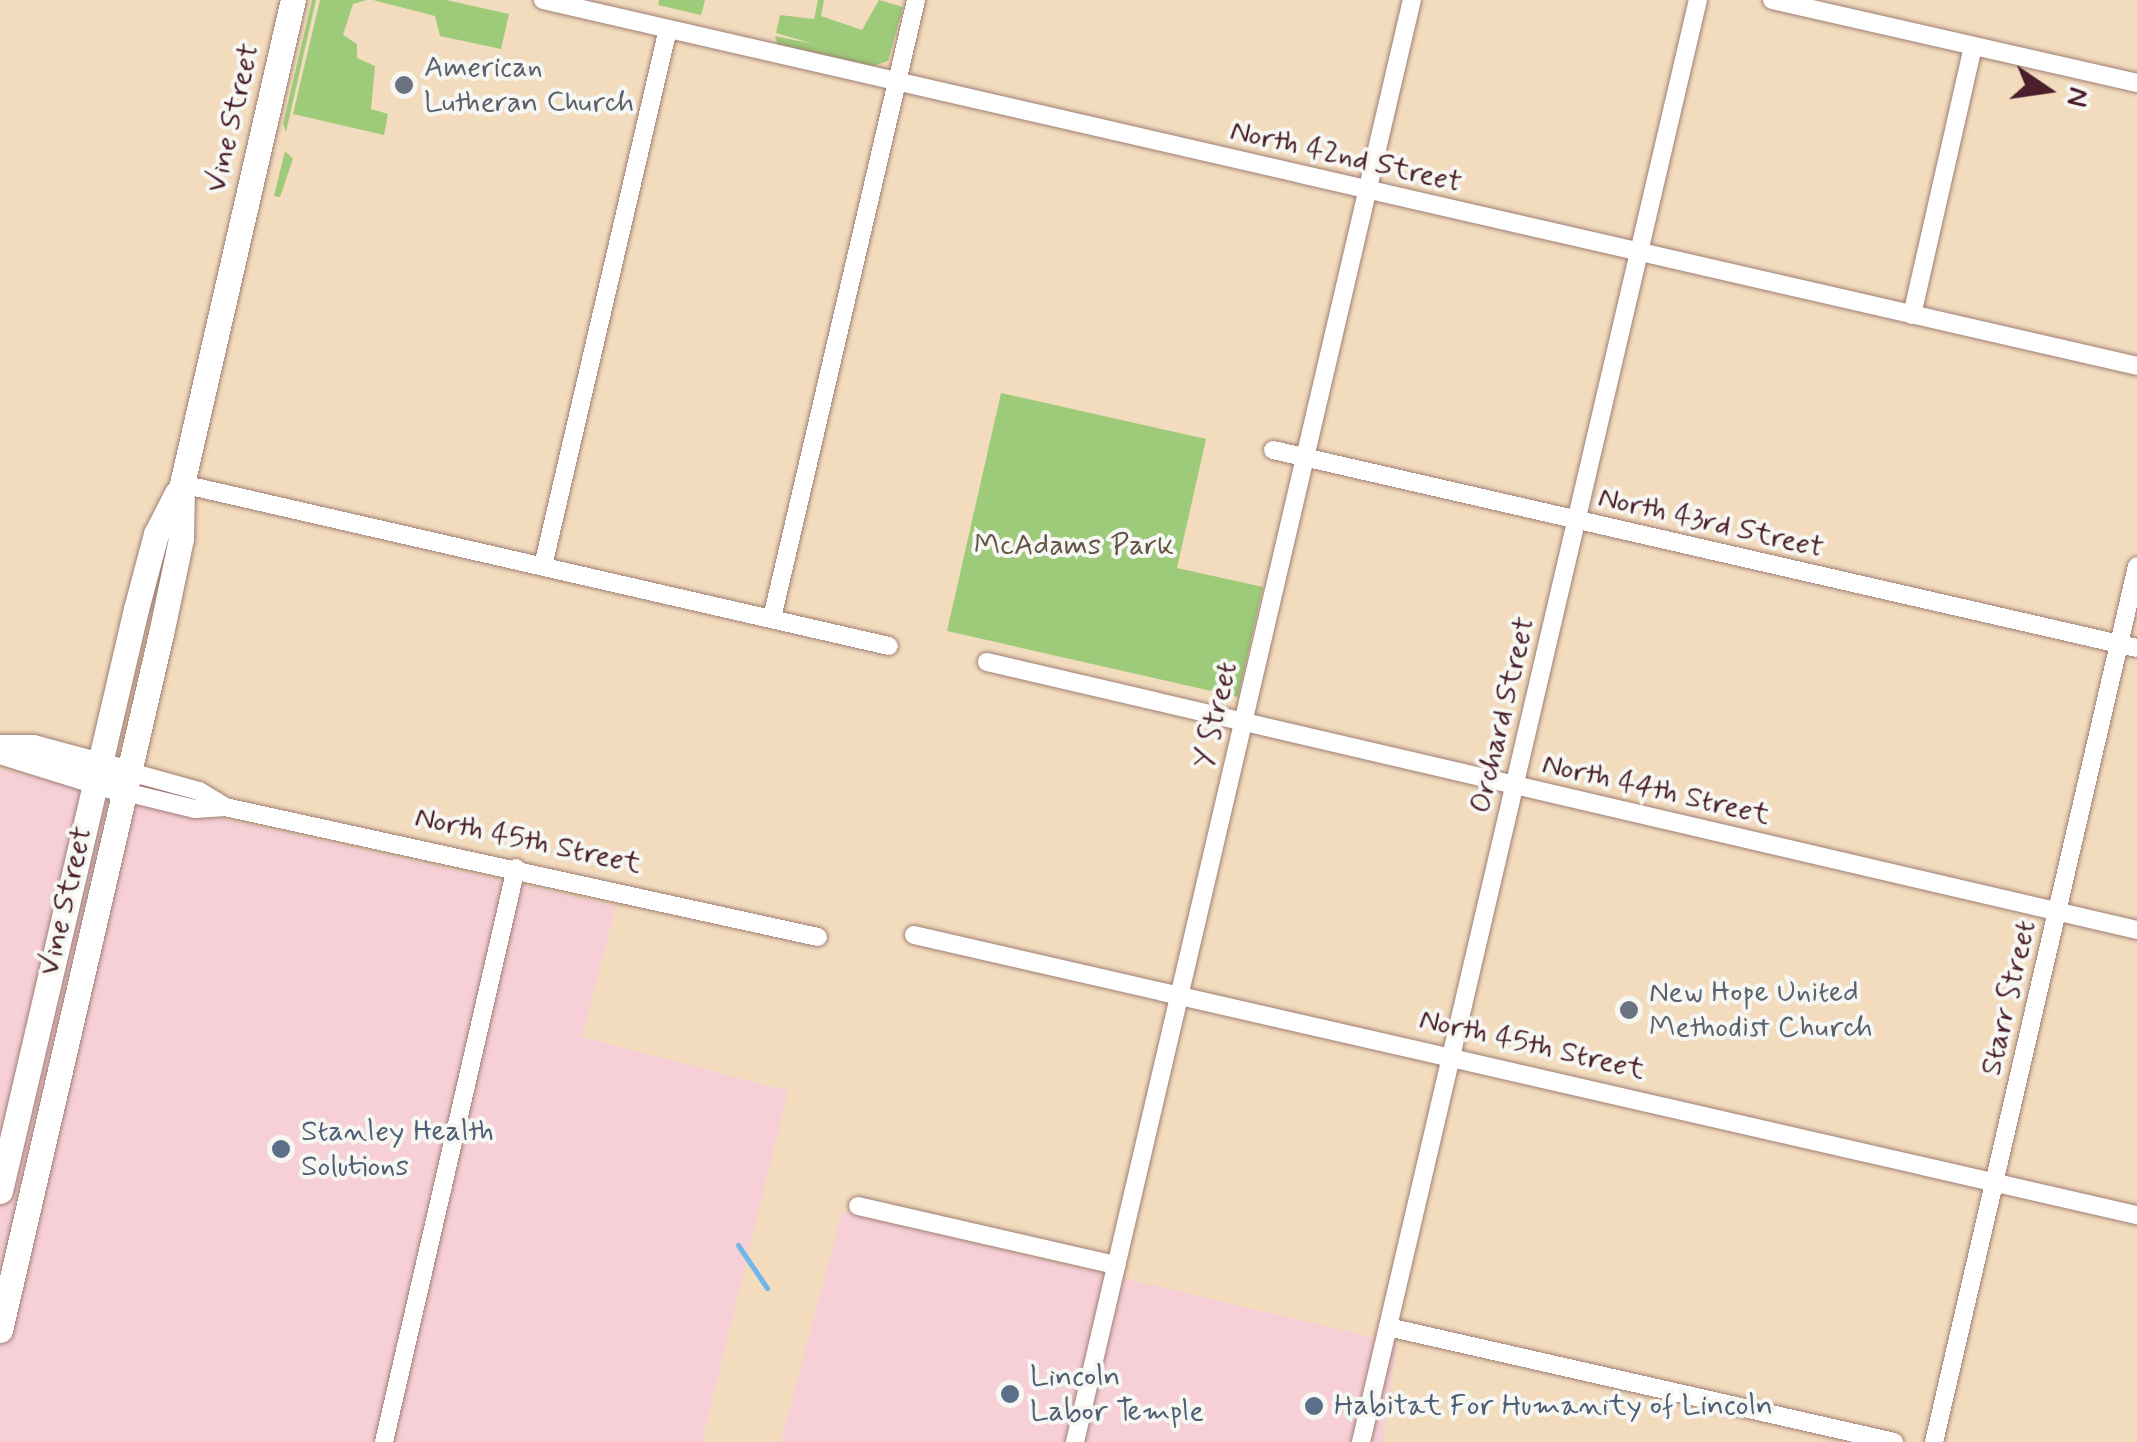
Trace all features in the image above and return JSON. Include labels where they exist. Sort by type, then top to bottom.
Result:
[{"type":"main road","name":"Vine Street","points":[[0,1330],[181,538],[182,484],[293,0]]},
{"type":"main road","name":"Vine Street","points":[[0,1190],[156,534],[182,484]]},
{"type":"street","name":"North 42nd Street","points":[[542,0],[2137,366]]},
{"type":"street","points":[[772,618],[916,0]]},
{"type":"street","name":"Y Street","points":[[1075,1442],[1412,0]]},
{"type":"street","name":"Orchard Street","points":[[1360,1442],[1698,0]]},
{"type":"street","points":[[1772,0],[2137,84]]},
{"type":"street","points":[[543,566],[668,30]]},
{"type":"street","points":[[1912,314],[1973,46]]},
{"type":"street","name":"North 43rd Street","points":[[1274,450],[2128,646]]},
{"type":"street","points":[[182,484],[889,646]]},
{"type":"street","name":"Starr Street","points":[[1934,1442],[2058,911],[2128,646],[2137,566]]},
{"type":"street","name":"North 44th Street","points":[[987,662],[2137,930]]},
{"type":"street","name":"North 45th Street","points":[[0,750],[33,746],[195,809],[225,806],[818,937]]},
{"type":"street","points":[[384,1442],[516,868]]},
{"type":"street","name":"North 45th Street","points":[[914,935],[2137,1215]]},
{"type":"street","points":[[858,1206],[1116,1265]]},
{"type":"street","points":[[1388,1328],[1894,1442]]},
{"type":"shaded area","points":[[0,769],[616,906],[582,1037],[788,1091],[702,1442],[0,1442]]},
{"type":"shaded area","points":[[842,1212],[1397,1343],[1383,1442],[781,1442]]},
{"type":"green space","points":[[312,0],[316,0],[286,132],[283,124]]},
{"type":"green space","points":[[320,0],[367,0],[353,4],[343,35],[357,44],[357,58],[375,66],[371,109],[388,114],[384,135],[293,114]]},
{"type":"green space","points":[[373,0],[446,0],[509,14],[501,49],[440,36],[435,16]]},
{"type":"green space","points":[[659,0],[705,0],[701,15],[658,5]]},
{"type":"green space","points":[[818,0],[824,0],[821,16],[862,30],[879,0],[903,7],[888,61],[873,66],[777,44],[775,36],[814,44],[776,33],[780,15],[814,19]]},
{"type":"green space","points":[[285,151],[293,159],[280,197],[274,196]]},
{"type":"green space","name":"McAdams Park","points":[[1001,393],[1206,439],[1177,568],[1263,587],[1238,697],[947,631]]},
{"type":"waterway","points":[[738,1245],[767,1288]]},
{"type":"place","name":"American Lutheran Church","points":[[404,85]]},
{"type":"place","name":"New Hope United Methodist Church","points":[[1629,1010]]},
{"type":"place","name":"Stanley Health Solutions","points":[[281,1149]]},
{"type":"place","name":"Lincoln Labor Temple","points":[[1010,1394]]},
{"type":"place","name":"Habitat For Humanity of Lincoln","points":[[1314,1406]]}]
